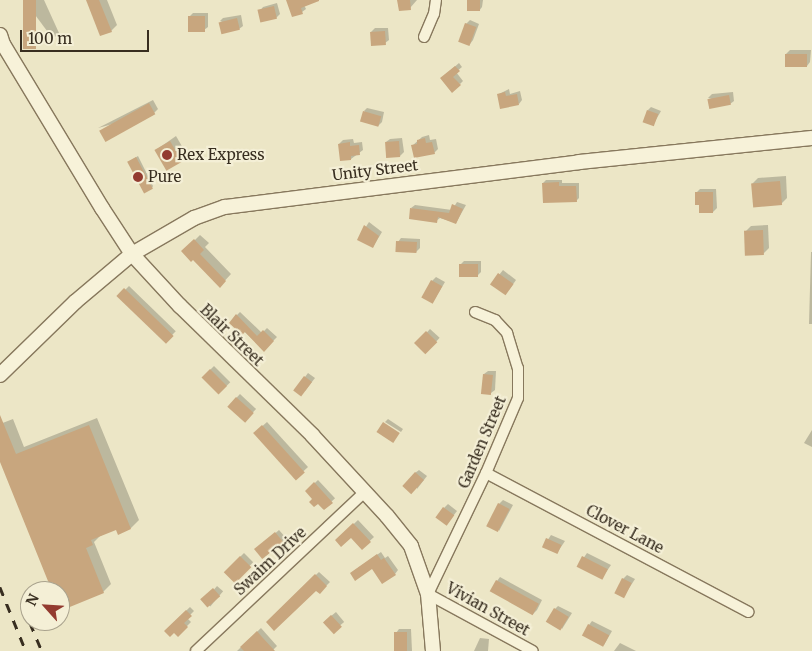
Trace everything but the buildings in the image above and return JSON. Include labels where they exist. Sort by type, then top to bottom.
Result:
[{"type":"street","points":[[424,37],[434,14],[436,0]]},
{"type":"street","name":"Blair Street","points":[[0,35],[3,44],[132,254],[180,306],[312,435],[365,492],[411,546],[428,594],[432,651]]},
{"type":"street","name":"Unity Street","points":[[0,375],[17,356],[75,302],[132,254],[194,218],[225,207],[579,162],[812,138]]},
{"type":"street","name":"Garden Street","points":[[428,594],[486,473],[515,405],[520,383],[516,356],[507,333],[495,320],[475,312]]},
{"type":"street","name":"Clover Lane","points":[[486,473],[749,612]]},
{"type":"street","name":"Swaim Drive","points":[[196,651],[365,492]]},
{"type":"street","name":"Vivian Street","points":[[428,594],[533,651]]},
{"type":"railway","points":[[0,587],[26,651]]},
{"type":"railway","points":[[34,631],[42,651]]},
{"type":"place","name":"Rex Express","points":[[167,155]]},
{"type":"place","name":"Pure","points":[[138,177]]}]
